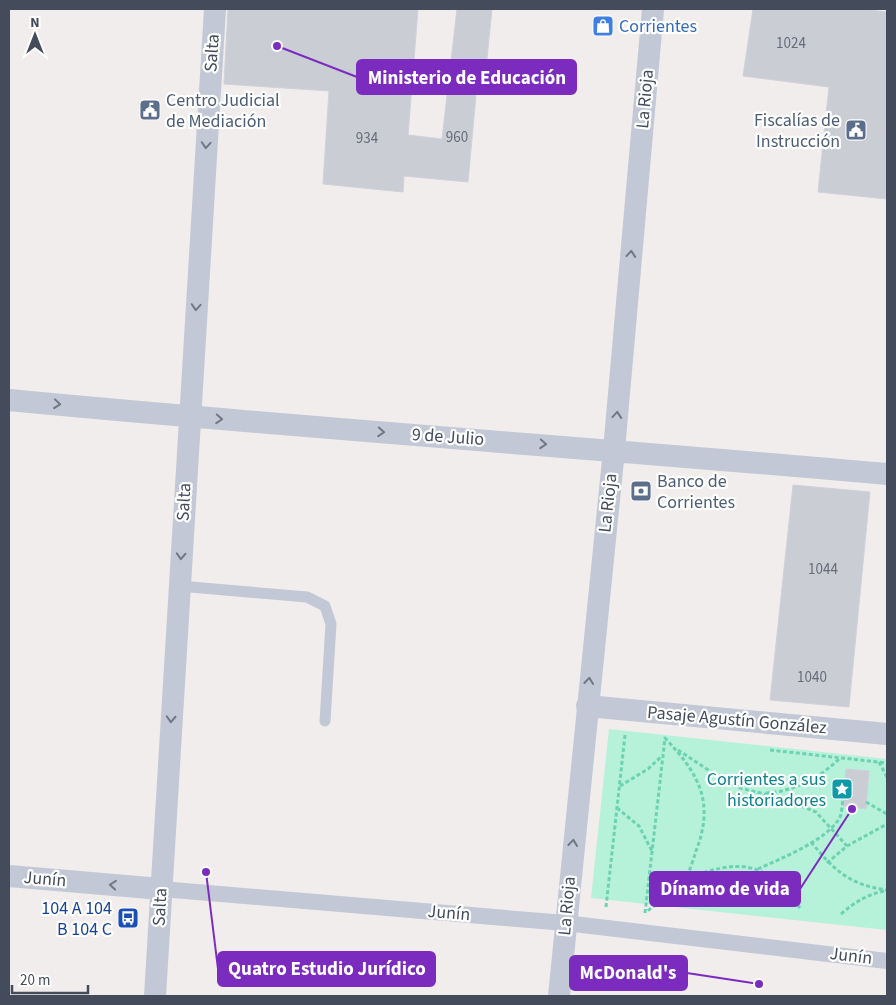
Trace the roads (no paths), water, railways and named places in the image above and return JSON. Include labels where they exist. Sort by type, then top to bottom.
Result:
[{"type":"street","name":"Salta","points":[[155,996],[215,9]]},
{"type":"street","name":"La Rioja","points":[[559,996],[614,450],[653,9]]},
{"type":"street","name":"9 de Julio","points":[[9,400],[189,417],[614,450],[887,474]]},
{"type":"street","name":"Pasaje Agustín González","points":[[587,706],[887,734]]},
{"type":"street","name":"Junín","points":[[9,876],[565,923],[887,960]]},
{"type":"lane","points":[[179,586],[307,597],[325,606],[331,624],[325,721]]},
{"type":"place","name":"Corrientes","points":[[603,26]]},
{"type":"place","name":"Ministerio de Educación","points":[[277,46]]},
{"type":"place","name":"Centro Judicial de Mediación","points":[[150,110]]},
{"type":"place","name":"Fiscalías de Instrucción","points":[[856,130]]},
{"type":"place","name":"Banco de Corrientes","points":[[641,491]]},
{"type":"place","name":"Corrientes a sus historiadores","points":[[842,789]]},
{"type":"place","name":"Dínamo de vida","points":[[852,809]]},
{"type":"place","name":"Quatro Estudio Jurídico","points":[[206,872]]},
{"type":"place","name":"104 A 104 B 104 C","points":[[128,918]]},
{"type":"place","name":"McDonald's","points":[[759,984]]}]
